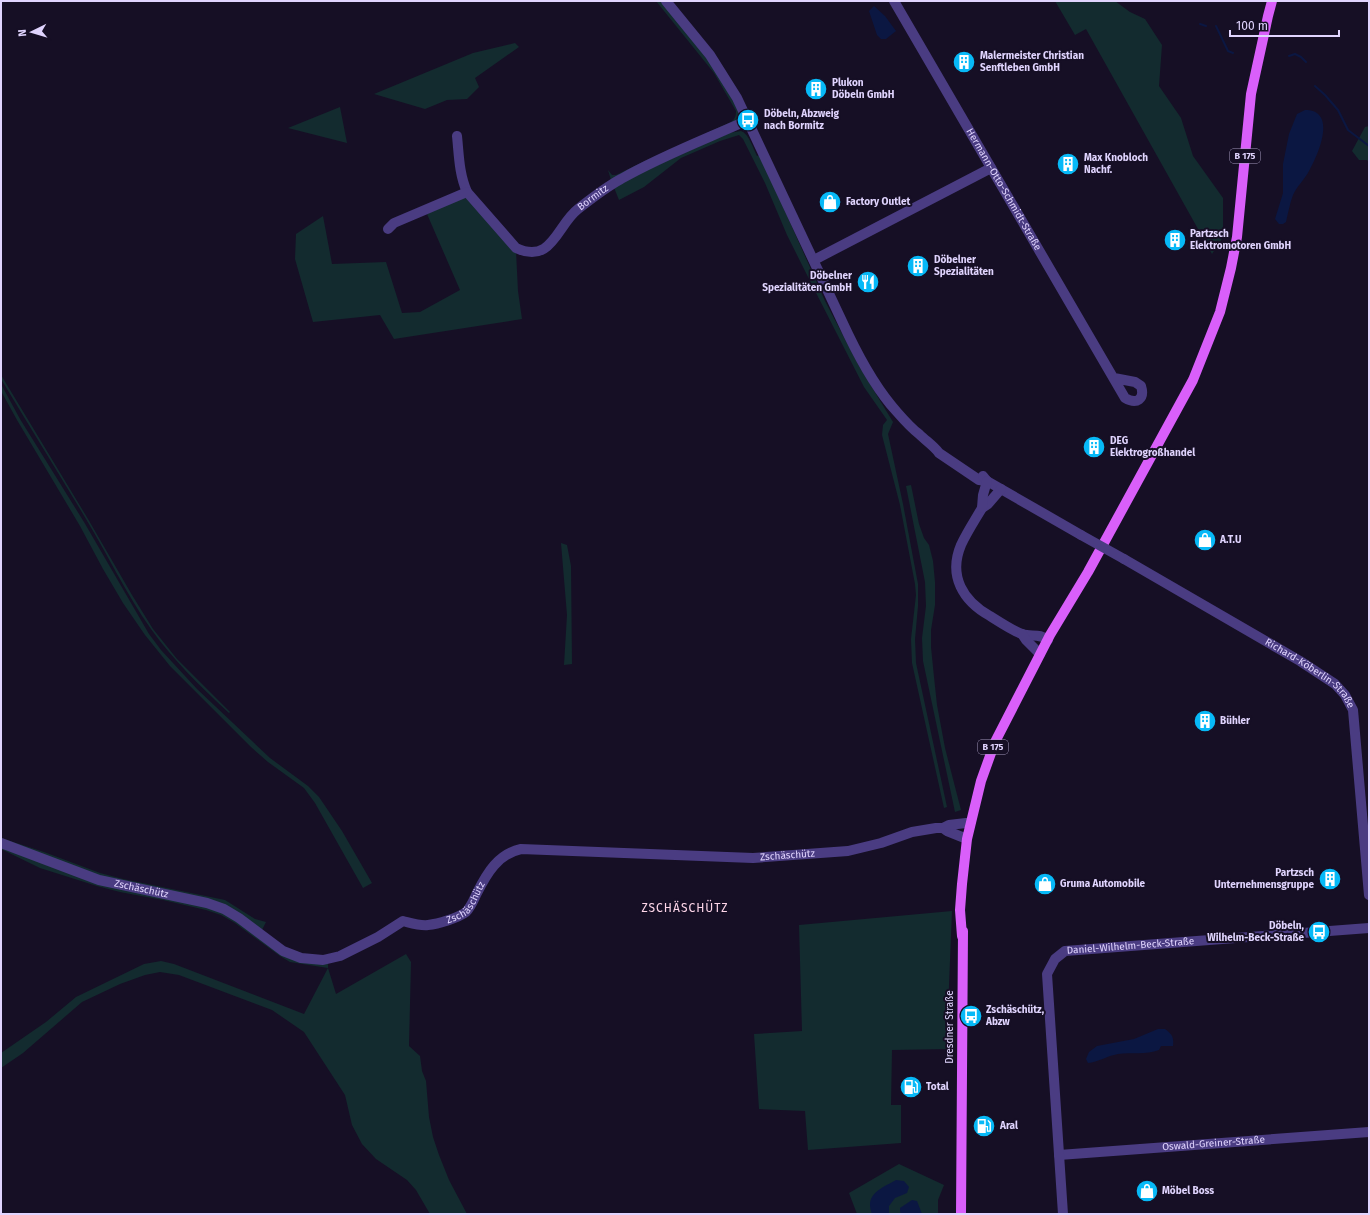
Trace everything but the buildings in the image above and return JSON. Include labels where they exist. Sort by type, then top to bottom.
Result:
[{"type":"main road","name":"B 175","points":[[970,823],[981,781],[997,737],[1048,640],[1058,630],[1071,608],[1088,572],[1193,380],[1220,312],[1237,237],[1251,94],[1272,1]]},
{"type":"main road","name":"Dresdner Straße","points":[[961,1214],[962,936],[960,914],[963,871],[970,823]]},
{"type":"street","name":"Richard-Köberlin-Straße","points":[[666,1],[719,68],[737,98],[848,334],[870,376],[896,411],[935,448],[941,450],[981,474],[987,481],[1294,657],[1335,684],[1345,695],[1353,710],[1365,781],[1369,895]]},
{"type":"street","name":"Hermann-Otto-Schmidt-Straße","points":[[894,1],[1114,378]]},
{"type":"street","name":"Bormitz","points":[[457,136],[461,173],[463,182],[468,192],[516,248],[524,252],[538,251],[544,249],[552,243],[576,210],[621,178],[653,162],[748,120]]},
{"type":"street","points":[[814,260],[991,168]]},
{"type":"street","points":[[388,229],[394,223],[468,192]]},
{"type":"street","points":[[987,481],[983,495],[982,508],[961,546],[958,557],[957,572],[960,588],[972,604],[983,613],[1022,634],[1040,654]]},
{"type":"street","points":[[982,508],[988,504],[1001,489]]},
{"type":"street","points":[[1022,634],[1033,634],[1048,640]]},
{"type":"street","name":"Zschäschütz","points":[[1,844],[99,880],[207,903],[231,913],[283,951],[300,958],[323,960],[340,956],[378,937],[403,921],[427,925],[454,918],[466,912],[471,906],[485,878],[494,866],[507,853],[521,849],[753,858],[848,851],[882,843],[912,832],[943,828],[948,825],[966,822],[970,823]]},
{"type":"street","points":[[943,828],[967,839]]},
{"type":"street","name":"Daniel-Wilhelm-Beck-Straße","points":[[1063,1214],[1047,974],[1055,959],[1065,951],[1369,928]]},
{"type":"street","name":"Oswald-Greiner-Straße","points":[[1059,1155],[1369,1132]]},
{"type":"green space","points":[[656,1],[662,1],[717,71],[739,112],[739,117],[737,120],[611,180],[608,170],[612,175],[616,175],[731,122],[735,116],[736,111],[714,73]]},
{"type":"green space","points":[[1055,1],[1115,1],[1130,12],[1145,19],[1162,45],[1159,86],[1181,118],[1193,156],[1223,198],[1223,237],[1212,254],[1086,29],[1075,35]]},
{"type":"green space","points":[[515,43],[519,47],[475,78],[479,87],[467,99],[447,100],[425,109],[374,94],[473,53]]},
{"type":"green space","points":[[340,107],[347,143],[288,128]]},
{"type":"green space","points":[[1369,126],[1369,162],[1367,160],[1359,160],[1352,151],[1365,127]]},
{"type":"green space","points":[[741,131],[749,138],[757,156],[760,155],[825,301],[859,366],[893,422],[888,434],[918,584],[915,639],[916,663],[947,807],[944,808],[912,663],[911,639],[916,595],[915,584],[900,505],[882,435],[883,425],[887,420],[864,387],[787,235],[765,183],[743,139],[739,135],[720,141],[681,158],[644,187],[619,200],[613,185],[729,133]]},
{"type":"green space","points":[[468,194],[516,251],[518,291],[522,319],[394,339],[380,315],[313,322],[295,259],[296,234],[323,216],[332,264],[386,262],[402,313],[420,312],[460,290],[427,214]]},
{"type":"green space","points":[[1,375],[153,629],[177,659],[230,712],[229,713],[178,662],[142,616],[86,519],[1,379]]},
{"type":"green space","points":[[1,384],[20,419],[84,522],[149,634],[161,650],[197,689],[270,758],[308,786],[319,797],[342,831],[372,883],[363,888],[315,803],[304,788],[268,762],[251,747],[170,666],[145,635],[123,603],[80,526],[17,420],[1,391]]},
{"type":"green space","points":[[911,485],[919,524],[924,538],[929,545],[933,561],[935,605],[931,630],[931,647],[937,705],[945,748],[961,810],[955,812],[923,661],[922,638],[926,606],[925,582],[906,486]]},
{"type":"green space","points":[[561,543],[567,545],[571,566],[572,664],[564,665],[567,615]]},
{"type":"green space","points":[[1,838],[100,873],[225,900],[255,919],[266,922],[262,930],[240,915],[99,877],[1,841]]},
{"type":"green space","points":[[1,846],[223,912],[263,940],[328,962],[328,968],[290,962],[235,923],[221,915],[206,910],[97,886],[40,868],[1,849]]},
{"type":"green space","points":[[952,911],[948,1049],[892,1050],[891,1105],[901,1105],[901,1143],[808,1150],[805,1111],[759,1109],[754,1034],[802,1031],[799,925]]},
{"type":"green space","points":[[406,954],[411,962],[409,1046],[420,1056],[422,1071],[426,1081],[429,1117],[433,1137],[439,1155],[449,1180],[467,1214],[430,1214],[416,1190],[407,1180],[376,1159],[362,1144],[352,1125],[345,1095],[304,1032],[272,1010],[179,975],[160,972],[145,975],[120,984],[82,1002],[23,1053],[1,1068],[1,1053],[46,1022],[76,997],[144,964],[161,961],[174,964],[304,1014],[328,968],[336,994]]},
{"type":"green space","points":[[899,1164],[944,1185],[938,1200],[938,1214],[857,1214],[849,1193]]},
{"type":"water","points":[[874,6],[885,16],[896,31],[886,39],[881,39],[877,35],[869,11]]},
{"type":"water","points":[[1305,110],[1315,112],[1321,117],[1323,134],[1313,164],[1293,195],[1286,222],[1279,224],[1275,219],[1283,193],[1283,164],[1289,134],[1297,114]]},
{"type":"water","points":[[1158,1029],[1165,1029],[1171,1034],[1173,1038],[1173,1046],[1161,1046],[1159,1050],[1154,1052],[1118,1054],[1088,1063],[1086,1059],[1089,1052],[1097,1046],[1134,1039]]},
{"type":"water","points":[[896,1180],[904,1181],[909,1187],[907,1193],[895,1198],[889,1206],[889,1214],[872,1214],[870,1201],[872,1197],[880,1189]]},
{"type":"water","points":[[912,1200],[917,1201],[922,1214],[901,1214],[900,1208]]},
{"type":"waterway","points":[[1200,24],[1206,26]]},
{"type":"waterway","points":[[1216,26],[1228,51],[1233,53]]},
{"type":"waterway","points":[[1289,56],[1295,54],[1306,62]]},
{"type":"waterway","points":[[1315,86],[1338,110],[1348,130],[1369,146]]},
{"type":"place","name":"Malermeister Christian Senftleben GmbH","points":[[964,62]]},
{"type":"place","name":"Plukon Döbeln GmbH","points":[[816,89]]},
{"type":"place","name":"Döbeln, Abzweig nach Bormitz","points":[[748,120]]},
{"type":"place","name":"Max Knobloch Nachf.","points":[[1068,164]]},
{"type":"place","name":"Factory Outlet","points":[[830,202]]},
{"type":"place","name":"Partzsch Elektromotoren GmbH","points":[[1175,240]]},
{"type":"place","name":"Döbelner Spezialitäten","points":[[918,266]]},
{"type":"place","name":"Döbelner Spezialitäten GmbH","points":[[868,282]]},
{"type":"place","name":"DEG Elektrogroßhandel","points":[[1094,447]]},
{"type":"place","name":"A.T.U","points":[[1205,540]]},
{"type":"place","name":"Bühler","points":[[1205,721]]},
{"type":"place","name":"Partzsch Unternehmensgruppe","points":[[1330,879]]},
{"type":"place","name":"Gruma Automobile","points":[[1045,884]]},
{"type":"place","name":"Döbeln, Wilhelm-Beck-Straße","points":[[1319,932]]},
{"type":"place","name":"Zschäschütz, Abzw","points":[[971,1016]]},
{"type":"place","name":"Total","points":[[911,1087]]},
{"type":"place","name":"Aral","points":[[984,1126]]},
{"type":"place","name":"Möbel Boss","points":[[1147,1191]]},
{"type":"district","name":"ZSCHÄSCHÜTZ","points":[[685,908]]}]
